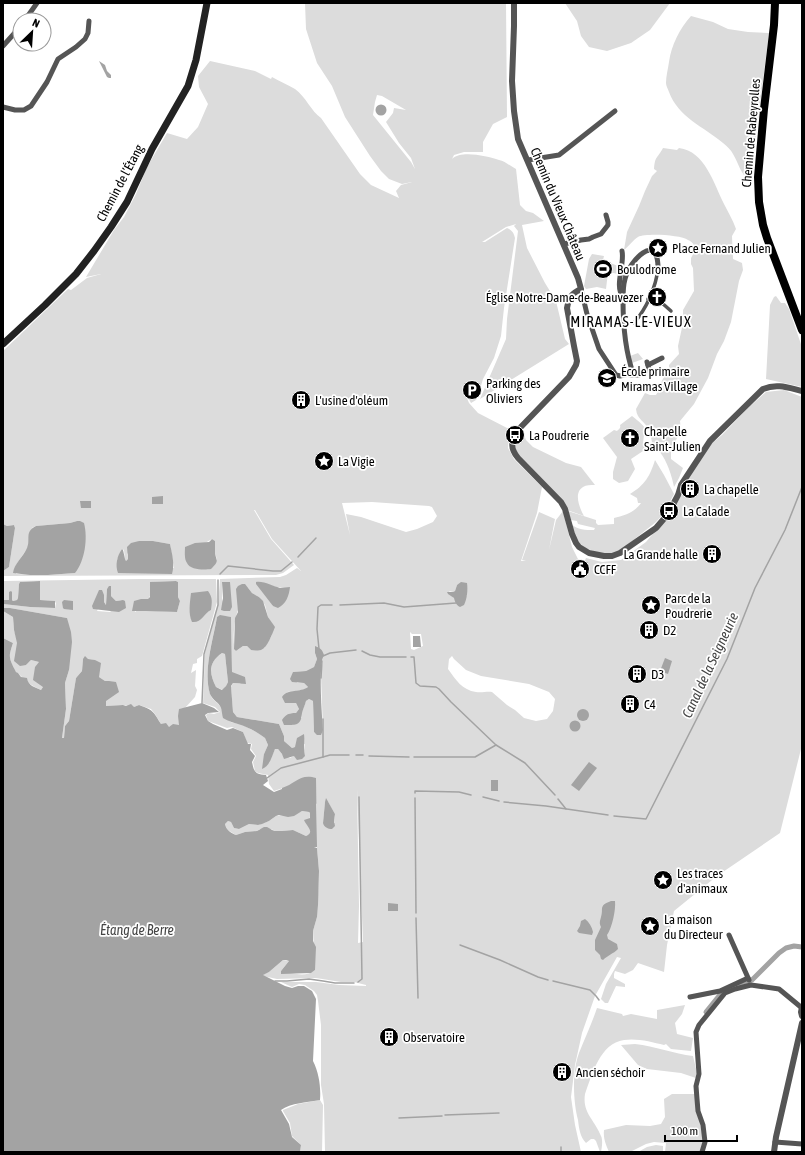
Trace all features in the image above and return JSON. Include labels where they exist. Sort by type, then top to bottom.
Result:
[{"type":"main road","name":"Chemin de l’Étang","points":[[3,344],[51,300],[76,274],[99,245],[127,202],[152,148],[188,86],[196,60],[207,3]]},
{"type":"main road","name":"Chemin de Rabeyrolles","points":[[775,3],[759,163],[758,202],[763,225],[802,330]]},
{"type":"street","points":[[31,12],[37,3]]},
{"type":"street","name":"Chemin du Vieux Château","points":[[514,3],[512,81],[518,138],[582,289]]},
{"type":"street","points":[[3,107],[15,110],[24,110],[31,106],[47,82],[58,59],[85,39],[88,33],[88,22]]},
{"type":"street","points":[[3,46],[12,36]]},
{"type":"street","points":[[528,160],[559,155],[616,111]]},
{"type":"street","points":[[564,244],[580,240],[589,240],[601,234],[606,229],[608,222],[606,215]]},
{"type":"street","points":[[622,251],[620,294],[623,298]]},
{"type":"street","points":[[634,323],[655,287],[658,259],[654,252],[647,251],[637,257],[625,277],[623,320],[627,351],[634,373],[616,376],[599,349],[587,314],[582,289],[571,295],[567,308],[577,361],[573,372],[560,388],[517,432],[513,440],[512,446],[518,458],[561,502],[565,509],[576,543],[583,550],[595,554],[612,556],[620,553],[656,528],[668,514],[678,495],[681,485],[710,441],[763,389],[779,386],[802,391]]},
{"type":"street","points":[[648,300],[662,303],[671,311]]},
{"type":"street","points":[[625,375],[639,375],[648,365],[662,358]]},
{"type":"street","points":[[729,935],[751,986]]},
{"type":"street","points":[[690,997],[720,991],[748,978]]},
{"type":"street","points":[[702,1152],[705,1142],[703,1125],[698,1111],[696,1086],[699,1074],[696,1032],[699,1026],[725,993],[735,989],[751,986],[779,989],[802,1008],[802,1016]]},
{"type":"street","points":[[774,1152],[802,1023]]},
{"type":"street","points":[[775,1142],[802,1144]]},
{"type":"shaded area","points":[[305,3],[506,3],[507,117],[493,124],[483,142],[483,152],[464,152],[454,155],[452,159],[456,156],[468,154],[488,157],[505,162],[516,169],[520,205],[526,211],[533,213],[544,221],[522,225],[527,248],[556,301],[565,339],[569,344],[480,399],[506,339],[507,319],[518,231],[514,226],[516,224],[506,227],[482,242],[485,242],[507,228],[512,232],[515,238],[501,336],[494,358],[483,379],[476,400],[471,403],[461,384],[469,403],[478,413],[509,429],[508,448],[514,459],[542,487],[537,513],[521,561],[526,561],[522,560],[539,512],[555,519],[549,550],[556,520],[563,511],[572,547],[579,561],[578,566],[583,565],[586,558],[602,562],[621,560],[646,542],[670,513],[684,483],[704,450],[722,435],[748,408],[766,392],[784,390],[802,397],[802,745],[780,833],[717,876],[674,911],[667,945],[664,972],[638,963],[633,970],[625,974],[615,971],[614,978],[625,984],[625,987],[616,986],[608,1003],[605,1003],[601,999],[606,984],[621,958],[617,957],[595,996],[582,1033],[575,1065],[571,1097],[581,1152],[325,1152],[324,1104],[321,1085],[321,1025],[317,995],[305,985],[299,984],[292,987],[281,982],[316,982],[339,985],[366,985],[354,982],[341,982],[316,978],[277,979],[262,975],[269,972],[283,960],[289,961],[281,971],[294,974],[307,974],[315,970],[313,931],[317,917],[319,871],[317,848],[317,804],[283,788],[274,791],[269,784],[268,775],[255,771],[253,762],[256,756],[251,749],[252,744],[247,743],[243,732],[232,727],[227,728],[208,721],[206,715],[209,713],[214,714],[220,712],[215,707],[203,703],[205,653],[218,605],[220,579],[280,577],[297,568],[301,571],[272,539],[255,510],[271,539],[294,565],[283,573],[276,575],[3,576],[3,571],[9,567],[15,528],[14,525],[7,526],[3,524],[3,351],[68,289],[71,290],[87,278],[101,274],[86,277],[114,230],[124,217],[136,194],[147,167],[167,133],[187,139],[198,127],[208,104],[199,87],[198,76],[210,61],[255,71],[271,79],[272,77],[295,89],[314,112],[321,118],[360,174],[371,185],[399,198],[396,191],[401,185],[412,182],[402,184],[389,179],[370,156],[345,117],[332,86],[317,63],[306,29]],"holes":[[[377,95],[382,96],[406,110],[394,108],[393,113],[386,122],[399,143],[411,158],[415,169],[373,115]],[[372,502],[429,506],[432,507],[437,516],[433,522],[406,532],[361,517],[346,514],[350,535],[342,503]],[[77,521],[75,573],[48,575],[16,574],[16,565],[28,547],[32,528],[36,526]],[[212,539],[215,541],[217,560],[195,543],[205,543]],[[139,541],[153,541],[170,544],[174,568],[117,560],[122,549],[124,550],[126,561],[128,559],[127,554]],[[222,582],[230,583],[222,602]],[[260,582],[285,588],[273,606]],[[467,583],[467,596],[454,598],[449,591],[455,591],[457,585]],[[248,588],[252,593],[259,597],[265,605],[268,617],[274,627],[271,637],[264,648],[251,650],[247,646],[243,646],[236,651],[234,645],[234,635],[235,620]],[[217,617],[231,617],[232,673],[241,684],[233,683],[231,687],[233,712],[237,717],[279,724],[284,736],[284,741],[292,748],[305,744],[304,750],[290,758],[282,754],[278,749],[275,749],[265,767],[264,754],[268,745],[265,738],[241,724],[230,722],[224,715],[220,706],[212,698],[208,678],[209,657]],[[410,632],[412,634],[421,634],[423,646],[414,650],[411,649]],[[315,653],[323,658],[321,676],[323,730],[318,735],[314,732],[313,701],[309,699],[306,701],[302,712],[302,718],[289,713],[296,713],[299,709],[287,692],[304,690],[308,687],[304,683],[297,683],[293,672],[306,671],[314,667],[317,659]],[[452,656],[466,670],[481,676],[529,684],[549,692],[555,699],[553,711],[547,719],[536,721],[524,718],[492,692],[471,691],[460,684],[448,669],[449,659]],[[357,789],[363,942],[358,943],[359,906]],[[325,802],[328,802],[335,814],[335,823],[323,823]]]},
{"type":"shaded area","points":[[565,3],[670,3],[650,30],[631,43],[607,51],[589,47],[581,36],[577,21]]},
{"type":"shaded area","points":[[691,16],[713,22],[728,29],[769,33],[751,176],[749,180],[726,145],[685,115],[673,101],[667,86],[666,83],[670,56],[674,44]]},
{"type":"shaded area","points":[[663,148],[677,150],[679,148],[688,150],[696,155],[708,170],[736,229],[732,236],[733,259],[742,263],[743,270],[739,281],[731,322],[724,341],[717,354],[708,378],[694,404],[680,421],[681,431],[671,449],[671,459],[683,468],[674,487],[671,473],[665,460],[653,443],[649,430],[639,418],[636,409],[645,393],[656,395],[662,380],[669,373],[669,365],[679,354],[678,346],[683,323],[683,310],[694,291],[691,258],[696,249],[690,241],[684,238],[655,235],[638,237],[624,250],[627,232],[652,176],[657,171],[654,169],[655,162]]},
{"type":"shaded area","name":"Boulodrome","points":[[592,254],[604,256],[603,260],[618,266],[618,274],[608,272],[606,289],[597,287],[586,289],[584,286],[589,259]]},
{"type":"shaded area","points":[[776,296],[781,303],[785,303],[789,309],[802,347],[802,387],[766,379],[770,305]]},
{"type":"shaded area","points":[[638,353],[643,359],[632,363],[630,356]]},
{"type":"shaded area","points":[[632,416],[641,423],[646,430],[647,433],[644,435],[643,443],[646,449],[631,459],[635,469],[628,481],[619,483],[613,479],[613,472],[617,457],[603,438],[614,430],[617,431],[620,428],[620,425]]},
{"type":"shaded area","points":[[523,432],[526,440],[533,447],[566,463],[581,467],[595,485],[584,486],[578,493],[578,501],[584,516],[567,510],[517,454],[515,448],[516,439]]},
{"type":"shaded area","points":[[655,460],[674,494],[664,513],[656,522],[617,553],[603,554],[582,547],[577,542],[571,524],[582,529],[594,530],[595,528],[578,524],[577,521],[571,520],[568,511],[596,520],[598,525],[614,524],[614,518],[629,513],[636,509],[641,503],[638,503],[637,498],[630,494],[640,487],[646,480]]},
{"type":"shaded area","points":[[216,579],[217,602],[202,656],[197,659],[197,663],[193,664],[191,673],[196,670],[195,686],[197,690],[195,697],[185,708],[179,709],[179,725],[169,727],[161,724],[151,709],[139,705],[134,707],[123,705],[106,706],[105,701],[109,681],[105,681],[99,677],[95,660],[83,659],[82,671],[76,678],[69,721],[65,726],[64,738],[62,738],[66,709],[65,683],[69,670],[67,618],[3,608],[3,604],[55,608],[56,603],[54,601],[40,600],[40,581],[20,582],[17,600],[12,600],[12,592],[9,592],[9,600],[3,600],[3,581]],"holes":[[[152,582],[178,582],[178,597],[180,601],[177,612],[138,610],[135,612],[134,606],[137,603],[142,600],[148,600]],[[111,586],[111,596],[116,601],[122,600],[110,612],[97,611],[104,595],[104,602],[106,605],[107,589]],[[192,593],[211,610],[191,620],[190,606]]]},
{"type":"shaded area","points":[[3,611],[13,617],[14,630],[18,643],[15,661],[26,665],[31,660],[39,662],[43,687],[41,690],[25,680],[16,672],[12,664],[10,652],[13,643],[3,638]]},
{"type":"shaded area","points":[[222,653],[225,654],[228,682],[223,690],[216,687],[211,673],[212,664]]},
{"type":"shaded area","points":[[302,811],[310,813],[310,833],[306,836],[293,830],[273,831],[272,829],[260,829],[257,831],[245,832],[236,835],[228,829],[225,824],[228,821],[231,822],[234,828],[239,829],[249,824],[258,825],[269,821],[276,816]]},
{"type":"shaded area","points":[[685,1005],[682,1014],[675,1023],[677,1034],[693,1038],[691,1051],[671,1049],[666,1044],[624,1040],[616,1042],[603,1053],[594,1069],[585,1094],[585,1106],[602,1138],[601,1152],[594,1139],[591,1139],[586,1143],[580,1132],[576,1112],[574,1078],[579,1053],[597,1008],[622,1014],[623,1016],[631,1014],[657,1019],[657,1010]]},
{"type":"shaded area","points":[[635,1044],[693,1056],[697,1073],[696,1078],[681,1073],[647,1069],[638,1065],[621,1045]]},
{"type":"shaded area","points":[[672,1094],[695,1094],[703,1138],[701,1152],[665,1152],[666,1143],[654,1142],[646,1144],[630,1152],[609,1152],[604,1139],[604,1130],[626,1125],[650,1126],[661,1124],[665,1117],[664,1099]]},
{"type":"shaded area","points":[[320,1100],[323,1105],[322,1152],[300,1152],[301,1145],[292,1136],[290,1123],[283,1110],[298,1104]]},
{"type":"shaded area","points":[[656,1145],[663,1146],[663,1152],[638,1152],[647,1147]]},
{"type":"water","points":[[99,61],[105,65],[107,71],[111,75],[111,78],[107,77]]},
{"type":"water","points":[[379,105],[383,105],[385,106],[385,114],[379,115],[376,112],[376,108]]},
{"type":"water","points":[[163,496],[163,504],[152,504],[152,497]]},
{"type":"water","points":[[80,501],[91,501],[91,508],[81,508]]},
{"type":"water","points":[[77,521],[84,523],[86,542],[81,562],[75,573],[30,575],[13,573],[27,548],[29,533],[32,528],[36,526]]},
{"type":"water","points":[[3,524],[7,526],[14,525],[15,528],[9,567],[3,571]]},
{"type":"water","points":[[212,539],[215,541],[216,564],[211,569],[191,567],[185,559],[185,547],[195,543],[209,542]]},
{"type":"water","points":[[139,541],[153,541],[170,544],[173,563],[172,574],[118,573],[117,561],[122,549],[126,561],[128,559],[127,547],[131,543]]},
{"type":"water","points":[[40,581],[40,600],[55,601],[55,608],[3,604],[3,600],[9,600],[9,592],[11,591],[12,600],[17,600],[20,582]]},
{"type":"water","points":[[150,582],[178,582],[178,597],[180,601],[177,612],[132,611],[134,601],[148,599],[150,597]]},
{"type":"water","points":[[222,582],[230,582],[232,607],[230,611],[221,610],[223,598]]},
{"type":"water","points":[[256,582],[265,583],[280,588],[290,587],[288,597],[278,608],[273,606]]},
{"type":"water","points":[[461,582],[467,583],[467,591],[464,605],[460,607],[454,598],[447,592],[455,591],[457,585]]},
{"type":"water","points":[[242,584],[245,584],[252,593],[263,601],[268,617],[275,627],[268,643],[261,650],[251,650],[247,646],[243,646],[236,651],[234,649],[235,618],[238,612],[236,589]]},
{"type":"water","points":[[111,586],[111,596],[116,601],[125,601],[126,608],[119,612],[93,609],[92,606],[99,590],[102,590],[106,605],[107,589]]},
{"type":"water","points":[[208,591],[212,600],[211,610],[200,620],[192,622],[190,612],[191,593]]},
{"type":"water","points":[[64,600],[73,601],[73,610],[63,608],[62,602]]},
{"type":"water","name":"Étang de Berre","points":[[3,608],[10,608],[67,618],[72,642],[69,670],[65,683],[66,709],[62,738],[64,738],[65,726],[69,721],[76,678],[82,671],[83,659],[85,656],[88,659],[101,663],[99,677],[105,681],[116,682],[119,692],[106,701],[106,706],[126,706],[131,704],[134,707],[139,705],[150,710],[161,724],[166,723],[169,727],[173,724],[179,725],[179,709],[202,703],[219,712],[208,713],[205,715],[208,721],[227,730],[233,728],[243,732],[248,744],[251,744],[250,750],[255,756],[252,762],[254,770],[259,774],[266,775],[268,781],[263,785],[274,792],[302,778],[316,778],[317,847],[314,847],[317,848],[319,871],[317,917],[313,931],[313,941],[316,947],[315,970],[311,973],[281,974],[281,971],[289,961],[283,960],[263,975],[292,988],[304,986],[312,991],[316,999],[313,1061],[319,1080],[320,1100],[294,1104],[281,1110],[289,1124],[292,1137],[301,1145],[300,1152],[3,1152],[3,638],[13,643],[10,658],[16,672],[21,677],[27,678],[32,686],[41,690],[43,687],[33,680],[35,667],[39,662],[31,660],[26,665],[20,666],[14,661],[17,643],[13,617],[3,611]],"holes":[[[302,811],[309,812],[310,818],[304,820],[310,829],[310,833],[306,836],[293,830],[274,831],[267,827],[257,831],[245,832],[236,835],[229,831],[225,824],[228,821],[231,822],[234,828],[239,829],[249,824],[262,824],[279,815],[288,817],[294,816]]]},
{"type":"water","points":[[220,615],[231,617],[232,672],[245,677],[246,684],[233,683],[231,686],[233,712],[237,717],[279,724],[284,736],[284,741],[292,748],[295,747],[297,738],[304,734],[305,756],[302,759],[297,760],[294,756],[284,759],[278,749],[275,749],[269,763],[262,769],[264,754],[268,745],[265,738],[249,728],[223,718],[221,708],[211,696],[208,685],[209,656],[217,617]],"holes":[[[222,653],[225,654],[228,682],[222,690],[216,687],[212,677],[211,668],[217,657]]]},
{"type":"water","points":[[413,636],[420,636],[421,647],[413,647]]},
{"type":"water","points":[[315,646],[321,649],[324,655],[321,669],[323,730],[321,735],[317,735],[314,732],[313,701],[309,699],[306,701],[299,723],[295,725],[284,725],[282,720],[288,714],[296,713],[299,709],[296,703],[285,703],[282,697],[287,692],[301,690],[308,687],[304,683],[292,682],[290,679],[293,672],[306,671],[314,667],[317,659]]},
{"type":"water","points":[[665,658],[672,661],[668,674],[660,671]]},
{"type":"water","points":[[581,709],[585,709],[589,715],[585,721],[581,721],[577,717],[577,713]]},
{"type":"water","points":[[575,720],[579,722],[581,726],[579,730],[575,732],[571,730],[569,726],[571,722]]},
{"type":"water","points":[[589,762],[597,768],[579,791],[571,785]]},
{"type":"water","points":[[491,780],[498,780],[498,791],[491,791]]},
{"type":"water","points":[[326,798],[335,814],[335,826],[332,829],[326,828],[323,823]]},
{"type":"water","points":[[615,901],[615,909],[612,924],[607,935],[608,939],[617,944],[618,949],[603,960],[595,950],[595,940],[601,927],[600,922],[602,908],[604,904]]},
{"type":"water","points":[[388,903],[398,904],[398,911],[388,911]]},
{"type":"water","points":[[585,919],[592,928],[592,935],[579,933],[577,931],[581,921]]},
{"type":"waterway","name":"Canal de la Seigneurie","points":[[614,816],[646,819],[727,659],[755,588],[785,530],[802,487]]},
{"type":"waterway","points":[[298,557],[316,538]]},
{"type":"waterway","points":[[220,574],[228,566],[281,571],[292,562]]},
{"type":"waterway","points":[[202,703],[204,654],[218,605],[218,580]]},
{"type":"waterway","points":[[340,605],[384,603],[404,607],[456,603]]},
{"type":"waterway","points":[[319,649],[317,629],[318,607],[321,605],[332,605]]},
{"type":"waterway","points":[[323,656],[330,653],[356,650]]},
{"type":"waterway","points":[[362,651],[370,655],[380,657],[406,657]]},
{"type":"waterway","points":[[411,657],[414,657],[416,683],[420,686],[436,687],[439,689],[496,745],[525,763],[555,795]]},
{"type":"waterway","points":[[321,678],[322,661]]},
{"type":"waterway","points":[[267,778],[281,768],[323,757],[323,719]]},
{"type":"waterway","points":[[414,757],[475,757],[496,745]]},
{"type":"waterway","points":[[323,757],[330,755],[349,755]]},
{"type":"waterway","points":[[356,755],[363,755]]},
{"type":"waterway","points":[[369,756],[409,757]]},
{"type":"waterway","points":[[415,793],[415,791],[459,792],[471,795]]},
{"type":"waterway","points":[[358,982],[362,979],[359,797]]},
{"type":"waterway","points":[[483,797],[499,801]]},
{"type":"waterway","points":[[415,798],[416,913]]},
{"type":"waterway","points":[[558,799],[566,809]]},
{"type":"waterway","points":[[504,802],[546,806],[608,815]]},
{"type":"waterway","points":[[416,918],[418,998]]},
{"type":"waterway","points":[[460,945],[548,980]]},
{"type":"waterway","points":[[739,985],[752,980],[786,948],[794,946],[802,947]]},
{"type":"waterway","points":[[275,981],[309,979],[335,983],[354,983]]},
{"type":"waterway","points":[[553,981],[590,990],[599,1000]]},
{"type":"waterway","points":[[706,1012],[723,991],[726,990]]},
{"type":"waterway","points":[[445,1115],[499,1113]]},
{"type":"waterway","points":[[399,1118],[442,1116]]},
{"type":"waterway","points":[[561,1147],[561,1152]]},
{"type":"place","name":"Place Fernand Julien","points":[[658,248]]},
{"type":"place","name":"Boulodrome","points":[[603,269]]},
{"type":"place","name":"Église Notre-Dame-de-Beauvezer","points":[[657,297]]},
{"type":"place","name":"École primaire Miramas Village","points":[[607,378]]},
{"type":"place","name":"Parking des Oliviers","points":[[472,390]]},
{"type":"place","name":"L'usine d'oléum","points":[[301,400]]},
{"type":"place","name":"La Poudrerie","points":[[515,435]]},
{"type":"place","name":"Chapelle Saint-Julien","points":[[630,438]]},
{"type":"place","name":"La Vigie","points":[[324,461]]},
{"type":"place","name":"La chapelle","points":[[690,489]]},
{"type":"place","name":"La Calade","points":[[669,511]]},
{"type":"place","name":"La Grande halle","points":[[712,554]]},
{"type":"place","name":"CCFF","points":[[580,569]]},
{"type":"place","name":"Parc de la Poudrerie","points":[[651,605]]},
{"type":"place","name":"D2","points":[[649,630]]},
{"type":"place","name":"D3","points":[[637,674]]},
{"type":"place","name":"C4","points":[[630,704]]},
{"type":"place","name":"Les traces d'animaux","points":[[663,880]]},
{"type":"place","name":"La maison du Directeur","points":[[650,926]]},
{"type":"place","name":"Observatoire","points":[[389,1037]]},
{"type":"place","name":"Ancien séchoir","points":[[562,1072]]},
{"type":"district","name":"MIRAMAS-LE-VIEUX","points":[[631,321]]}]
